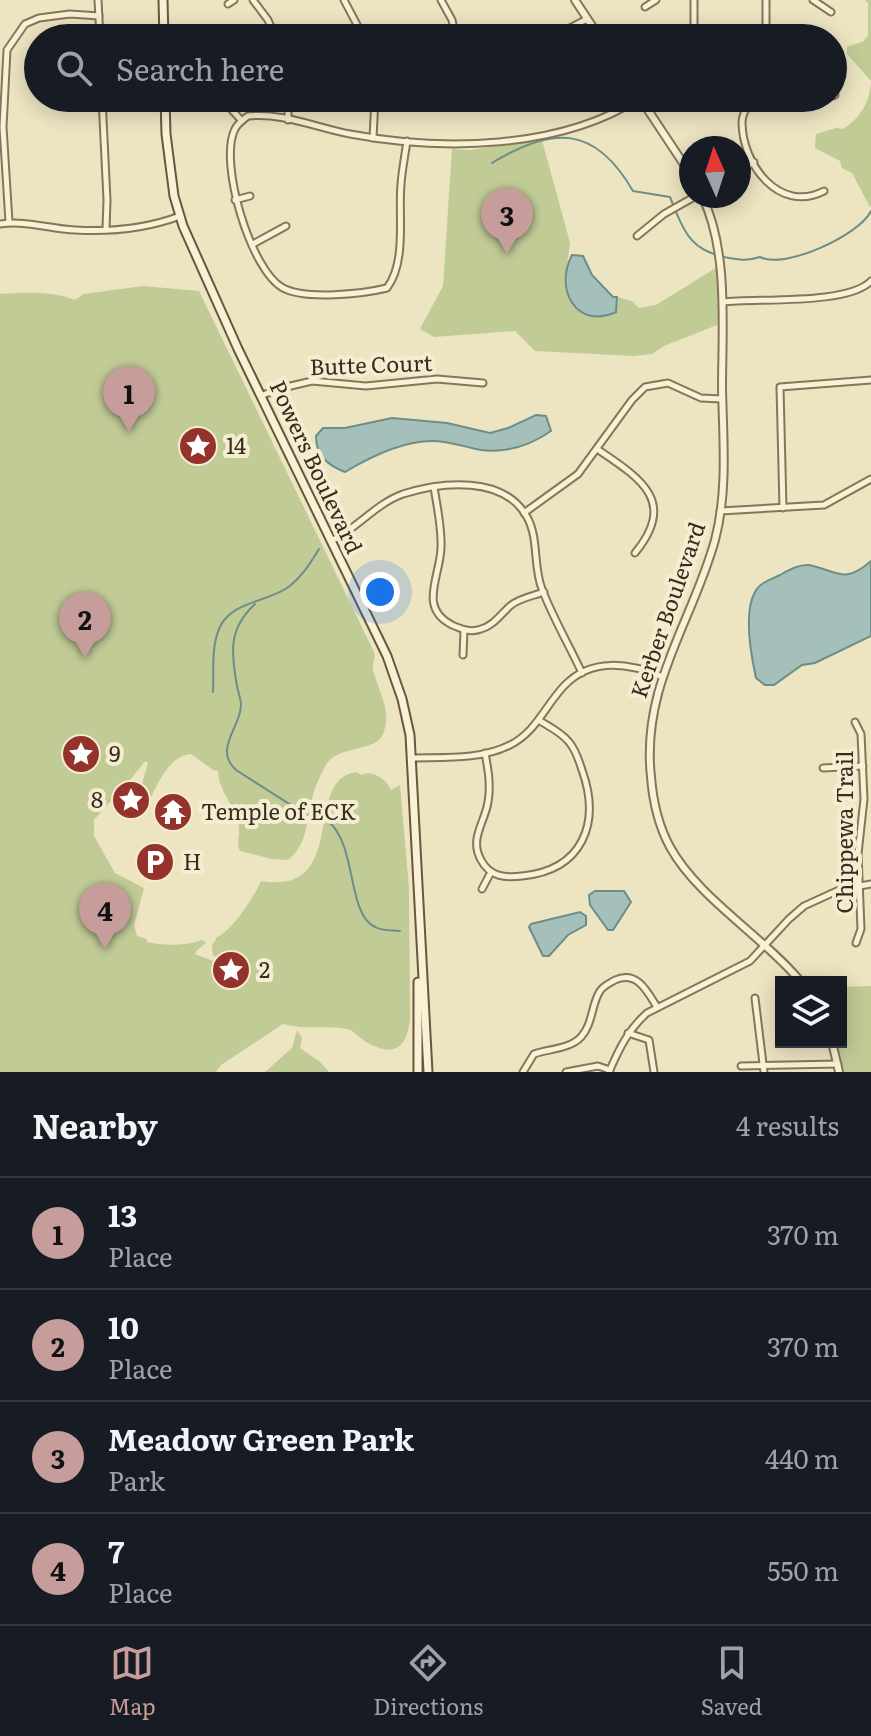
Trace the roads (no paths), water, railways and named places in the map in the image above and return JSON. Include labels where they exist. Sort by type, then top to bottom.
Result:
[{"type":"main road","points":[[163,0],[164,24]]},
{"type":"main road","name":"Powers Boulevard","points":[[166,112],[171,167],[180,216],[233,337],[394,672],[406,713],[428,1072]]},
{"type":"main road","name":"Powers Boulevard","points":[[418,1072],[420,952]]},
{"type":"street","points":[[98,0],[99,24]]},
{"type":"street","points":[[253,0],[270,24]]},
{"type":"street","points":[[344,0],[357,24]]},
{"type":"street","points":[[442,0],[453,24]]},
{"type":"street","points":[[575,0],[590,24]]},
{"type":"street","points":[[645,7],[656,0]]},
{"type":"street","points":[[694,0],[694,24]]},
{"type":"street","points":[[766,0],[766,24]]},
{"type":"street","points":[[813,0],[831,12]]},
{"type":"street","points":[[28,24],[53,15],[99,16]]},
{"type":"street","points":[[578,24],[587,19]]},
{"type":"street","points":[[9,222],[3,127],[7,50],[14,36],[24,28]]},
{"type":"street","points":[[103,112],[106,229]]},
{"type":"street","points":[[234,112],[242,121]]},
{"type":"street","points":[[288,112],[288,120]]},
{"type":"street","points":[[373,138],[374,112]]},
{"type":"street","points":[[407,141],[401,183],[398,257],[394,278],[387,288],[345,294],[301,294],[285,290],[268,273],[235,200],[230,171],[231,147],[234,131],[248,116],[288,120],[373,138],[476,143],[572,129],[618,112]]},
{"type":"street","points":[[649,112],[679,157]]},
{"type":"street","points":[[744,112],[746,147],[767,182],[788,197],[808,198],[824,191]]},
{"type":"street","points":[[235,200],[250,196]]},
{"type":"street","points":[[637,236],[679,206]]},
{"type":"street","name":"Kerber Boulevard","points":[[706,208],[713,227],[723,302],[720,511],[711,551],[651,716],[648,755],[653,797],[671,849],[689,873],[733,917],[766,944],[795,976]]},
{"type":"street","points":[[0,224],[9,222],[75,230],[106,229],[159,224],[180,216]]},
{"type":"street","points":[[253,244],[286,226]]},
{"type":"street","points":[[723,302],[757,298],[830,297],[851,293],[871,281]]},
{"type":"street","name":"Butte Court","points":[[263,395],[312,381],[366,386],[437,379],[483,383]]},
{"type":"street","points":[[783,508],[780,387],[871,380]]},
{"type":"street","points":[[524,513],[578,474],[645,387],[668,383],[701,398],[722,399]]},
{"type":"street","points":[[597,449],[632,473],[648,488],[653,498],[655,516],[651,530],[635,553]]},
{"type":"street","points":[[720,511],[824,505],[871,479]]},
{"type":"street","points":[[331,541],[351,530],[380,505],[402,495],[434,487],[463,485],[490,488],[524,513],[544,592],[582,673]]},
{"type":"street","points":[[434,487],[441,549],[432,595],[433,607],[446,622],[464,630],[482,629],[511,604],[544,592]]},
{"type":"street","points":[[463,655],[464,630]]},
{"type":"street","points":[[411,758],[485,753],[510,745],[540,721],[564,686],[582,673],[611,665],[638,668],[663,677]]},
{"type":"street","points":[[485,753],[489,770],[488,807],[476,842],[481,861],[496,876],[515,877],[534,875],[560,865],[575,853],[584,839],[590,822],[590,804],[577,756],[570,743],[540,721]]},
{"type":"street","name":"Chippewa Trail","points":[[855,722],[861,734],[864,799],[858,854],[861,929],[856,943]]},
{"type":"street","points":[[823,768],[863,766]]},
{"type":"street","points":[[482,889],[491,872]]},
{"type":"street","points":[[566,1072],[598,1066],[610,1071],[628,1033],[657,1007],[750,961],[804,906],[839,890],[871,884]]},
{"type":"street","points":[[523,1072],[534,1054],[580,1038],[590,1023],[599,992],[613,981],[629,977],[636,979],[657,1007]]},
{"type":"street","points":[[755,998],[763,1069]]},
{"type":"street","points":[[628,1033],[649,1040],[654,1072]]},
{"type":"street","points":[[741,1066],[763,1069],[838,1068],[833,1048]]},
{"type":"water","points":[[572,255],[583,256],[592,275],[613,297],[617,297],[616,312],[590,315],[572,303],[566,281]]},
{"type":"water","points":[[536,415],[546,416],[551,431],[518,447],[491,451],[445,442],[421,442],[387,451],[345,472],[324,458],[318,449],[316,436],[323,428],[345,428],[392,418],[447,423],[490,433]]},
{"type":"water","points":[[871,561],[871,636],[815,663],[802,665],[774,685],[765,685],[756,678],[750,646],[749,611],[759,586],[801,565],[847,574],[854,573]]},
{"type":"water","points":[[595,891],[624,891],[631,902],[613,930],[608,930],[590,905],[589,895]]},
{"type":"water","points":[[580,912],[586,916],[586,925],[568,935],[549,956],[543,956],[529,927],[531,924]]},
{"type":"waterway","points":[[492,163],[534,142],[553,138],[571,138],[588,143],[619,169],[633,191],[670,197],[684,229],[696,245],[716,255],[737,259],[786,259],[820,248],[852,230],[871,211]]},
{"type":"waterway","points":[[213,692],[215,644],[224,620],[239,608],[287,588],[301,575],[319,549]]},
{"type":"waterway","points":[[255,604],[240,623],[234,642],[233,662],[241,705],[227,754],[236,770],[305,814]]},
{"type":"waterway","points":[[329,822],[344,847],[366,920],[384,930],[400,931]]},
{"type":"place","name":"Meadow Green Park","points":[[507,254]]},
{"type":"place","name":"13","points":[[129,432]]},
{"type":"place","name":"14","points":[[198,446]]},
{"type":"place","name":"10","points":[[85,658]]},
{"type":"place","name":"9","points":[[81,754]]},
{"type":"place","name":"8","points":[[131,800]]},
{"type":"place","name":"Temple of ECK","points":[[173,812]]},
{"type":"place","name":"H","points":[[155,862]]},
{"type":"place","name":"7","points":[[105,949]]},
{"type":"place","name":"2","points":[[231,970]]}]
